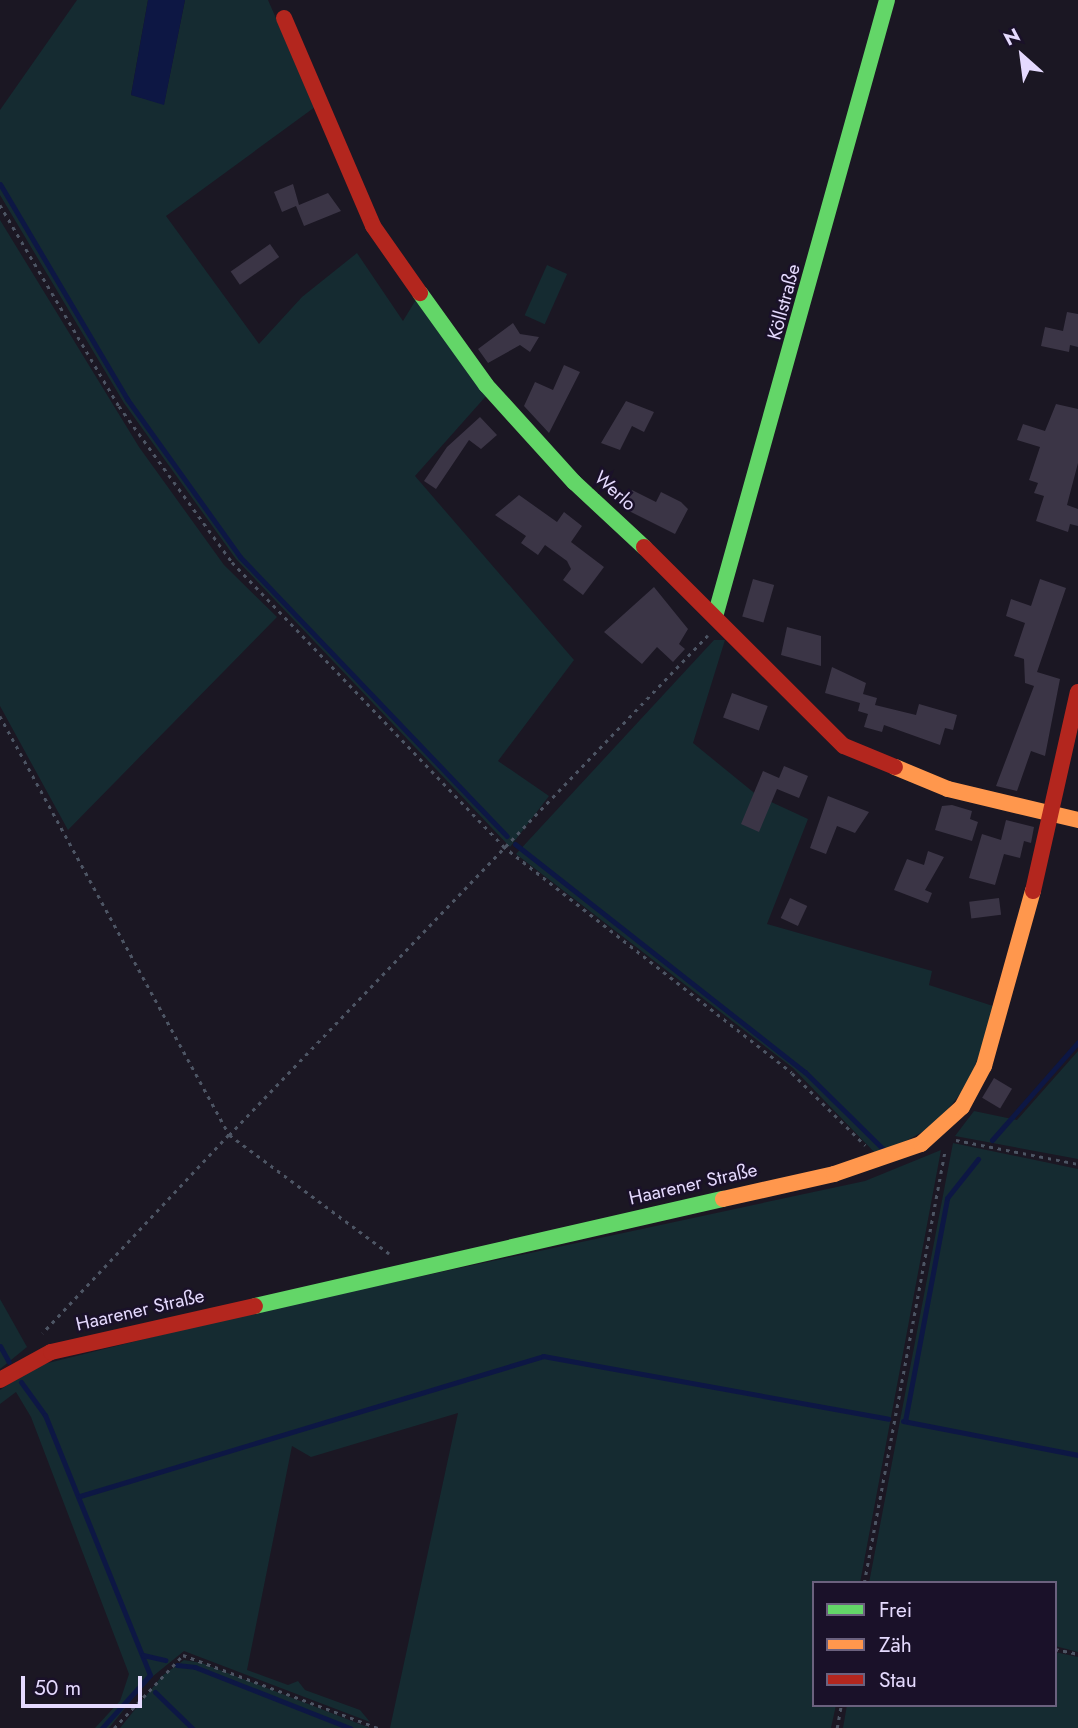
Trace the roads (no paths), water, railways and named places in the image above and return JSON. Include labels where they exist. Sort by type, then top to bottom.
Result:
[{"type":"street","name":"Köllstraße","points":[[719,616],[887,0]]},
{"type":"street","name":"Werlo","points":[[284,18],[363,210],[426,305],[528,435],[719,616],[825,732],[851,751],[948,789],[1052,817],[1078,820]]},
{"type":"street","name":"Haarener Straße","points":[[0,1380],[36,1359],[411,1269],[878,1163],[940,1131],[980,1075],[1010,984],[1052,817],[1078,692]]},
{"type":"waterway","points":[[0,184],[127,399],[240,557],[507,836]]},
{"type":"waterway","points":[[515,844],[805,1072],[883,1149]]},
{"type":"waterway","points":[[992,1140],[1078,1042]]},
{"type":"waterway","points":[[905,1421],[947,1198],[978,1159]]},
{"type":"waterway","points":[[0,1346],[9,1362]]},
{"type":"waterway","points":[[80,1496],[543,1356],[888,1419]]},
{"type":"waterway","points":[[21,1382],[45,1415],[150,1675],[102,1728]]},
{"type":"waterway","points":[[903,1421],[1078,1455]]},
{"type":"waterway","points":[[143,1655],[165,1660]]},
{"type":"waterway","points":[[177,1665],[195,1667],[350,1728]]},
{"type":"waterway","points":[[155,1692],[192,1728]]}]
